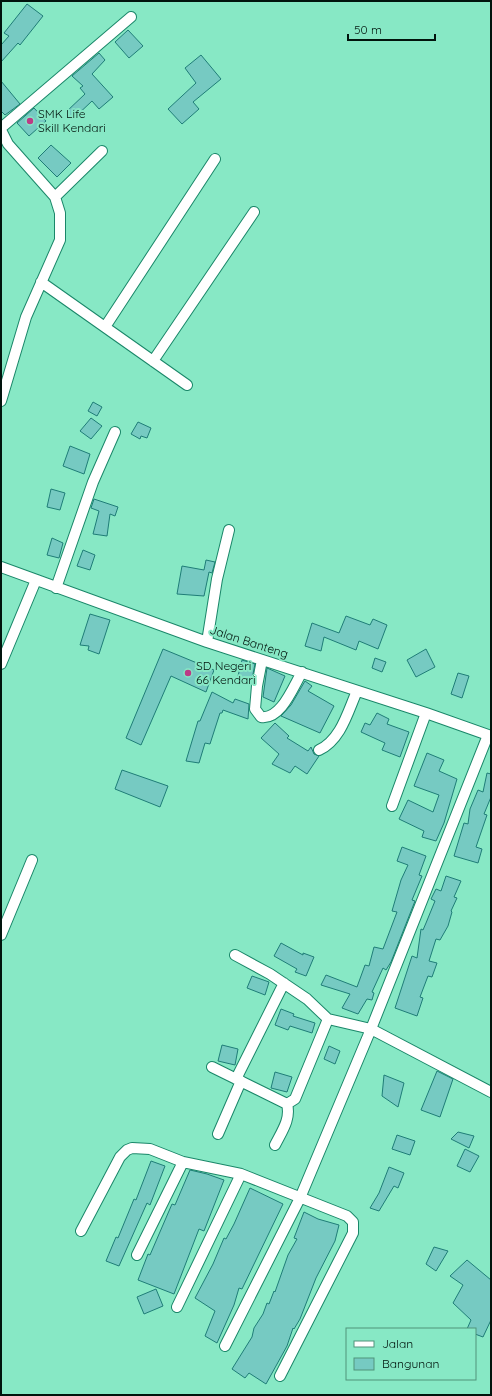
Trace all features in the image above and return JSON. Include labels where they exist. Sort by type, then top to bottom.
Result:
[{"type":"street","points":[[1,401],[26,317],[60,240],[60,213],[55,197],[8,144],[1,129],[131,16]]},
{"type":"street","points":[[55,197],[102,151]]},
{"type":"street","points":[[105,327],[215,159]]},
{"type":"street","points":[[153,361],[254,212]]},
{"type":"street","points":[[41,282],[187,385]]},
{"type":"street","points":[[56,588],[88,495],[115,432]]},
{"type":"street","points":[[207,642],[218,579],[229,530]]},
{"type":"street","name":"Jalan Banteng","points":[[1,567],[207,642],[426,712],[489,736]]},
{"type":"street","points":[[1,664],[36,580]]},
{"type":"street","points":[[262,660],[257,686],[255,709],[261,717],[267,718],[276,714],[302,672]]},
{"type":"street","points":[[319,750],[328,745],[336,736],[357,691]]},
{"type":"street","points":[[392,806],[426,712]]},
{"type":"street","points":[[225,1346],[300,1198],[371,1029],[489,736]]},
{"type":"street","points":[[1,935],[32,860]]},
{"type":"street","points":[[235,955],[307,999],[328,1019],[371,1029],[491,1092]]},
{"type":"street","points":[[218,1134],[239,1080],[284,984]]},
{"type":"street","points":[[287,1104],[295,1099],[328,1019]]},
{"type":"street","points":[[212,1067],[287,1104]]},
{"type":"street","points":[[275,1145],[287,1120],[289,1113],[287,1104]]},
{"type":"street","points":[[81,1231],[120,1157],[126,1150],[132,1148],[150,1149],[182,1162],[242,1174],[347,1216],[353,1222],[353,1234],[280,1376]]},
{"type":"street","points":[[137,1255],[182,1162]]},
{"type":"street","points":[[177,1307],[242,1174]]},
{"type":"building","points":[[27,4],[43,16],[20,45],[18,43],[1,62],[1,45],[9,36],[4,33]]},
{"type":"building","points":[[128,30],[143,46],[129,58],[115,42]]},
{"type":"building","points":[[99,53],[105,60],[92,74],[113,97],[99,109],[92,101],[73,119],[66,112],[85,94],[80,88],[83,86],[72,76]]},
{"type":"building","points":[[201,55],[221,79],[193,102],[199,109],[182,124],[168,109],[196,83],[185,68]]},
{"type":"building","points":[[1,81],[20,104],[5,115],[1,111]]},
{"type":"building","name":"SMK Life Skill Kendari","points":[[34,108],[46,121],[29,136],[17,123]]},
{"type":"building","points":[[51,145],[71,163],[57,177],[38,158]]},
{"type":"building","points":[[93,402],[102,407],[97,416],[88,411]]},
{"type":"building","points":[[91,418],[102,426],[91,439],[80,431]]},
{"type":"building","points":[[138,422],[151,428],[147,438],[141,436],[140,439],[131,434]]},
{"type":"building","points":[[70,446],[90,454],[84,474],[63,466]]},
{"type":"building","points":[[51,489],[65,493],[60,510],[47,507]]},
{"type":"building","points":[[94,499],[118,507],[115,516],[110,514],[107,536],[93,534],[99,511],[91,508]]},
{"type":"building","points":[[52,538],[63,543],[59,558],[47,555]]},
{"type":"building","points":[[83,550],[95,555],[90,570],[77,566]]},
{"type":"building","points":[[206,560],[215,562],[212,573],[209,572],[204,596],[177,594],[182,566],[204,570]]},
{"type":"building","points":[[90,614],[110,620],[99,654],[88,650],[89,646],[80,645]]},
{"type":"building","points":[[346,616],[370,625],[373,619],[387,625],[378,649],[359,641],[356,650],[324,637],[321,651],[305,646],[312,623],[339,633]]},
{"type":"building","points":[[163,649],[214,670],[206,692],[171,676],[141,745],[126,738]]},
{"type":"building","points":[[426,649],[435,667],[416,677],[407,660]]},
{"type":"building","points":[[375,658],[386,662],[382,672],[372,668]]},
{"type":"building","points":[[242,660],[255,664],[251,684],[237,680]]},
{"type":"building","points":[[267,668],[285,676],[274,702],[263,697]]},
{"type":"building","points":[[458,673],[469,676],[462,698],[451,694]]},
{"type":"building","points":[[305,681],[312,686],[308,691],[334,706],[320,733],[281,716],[291,705]]},
{"type":"building","points":[[212,692],[233,703],[235,699],[249,704],[248,719],[223,710],[222,713],[220,713],[210,744],[205,743],[199,763],[186,761],[198,721],[200,721]]},
{"type":"building","points":[[377,713],[389,719],[387,724],[409,732],[400,757],[382,750],[385,743],[361,732],[365,723],[370,725]]},
{"type":"building","points":[[275,723],[289,736],[287,738],[308,751],[311,747],[314,754],[319,756],[307,774],[295,766],[290,773],[272,764],[279,754],[261,738]]},
{"type":"building","points":[[427,753],[444,760],[439,771],[457,779],[444,823],[436,841],[422,837],[424,831],[399,819],[408,800],[433,812],[439,795],[414,786]]},
{"type":"building","points":[[122,770],[168,786],[160,807],[115,789]]},
{"type":"building","points":[[487,773],[491,774],[491,797],[484,814],[487,815],[476,847],[482,849],[478,863],[454,856],[464,823],[468,824],[470,809],[478,790],[483,792]]},
{"type":"building","points":[[402,847],[426,856],[419,875],[422,876],[412,900],[415,901],[391,962],[386,970],[383,968],[372,992],[374,993],[372,1000],[367,999],[358,1014],[342,1008],[350,994],[321,985],[326,975],[357,987],[365,965],[369,966],[374,947],[383,949],[397,912],[392,911],[401,880],[408,865],[397,861]]},
{"type":"building","points":[[446,876],[461,881],[454,897],[457,898],[451,911],[448,926],[440,940],[436,939],[429,961],[437,963],[432,977],[428,976],[420,997],[423,998],[417,1016],[395,1008],[412,956],[417,958],[421,929],[423,930],[435,901],[431,899],[436,889],[441,891]]},
{"type":"building","points":[[281,943],[303,955],[303,953],[314,957],[306,976],[295,972],[297,969],[274,956]]},
{"type":"building","points":[[252,976],[269,982],[265,995],[247,988]]},
{"type":"building","points":[[281,1009],[294,1014],[293,1016],[315,1023],[312,1033],[290,1026],[288,1030],[275,1025]]},
{"type":"building","points":[[222,1045],[238,1049],[235,1065],[218,1061]]},
{"type":"building","points":[[329,1046],[340,1051],[335,1064],[324,1059]]},
{"type":"building","points":[[437,1071],[453,1079],[440,1117],[421,1110]]},
{"type":"building","points":[[275,1072],[292,1077],[287,1092],[271,1088]]},
{"type":"building","points":[[384,1075],[404,1083],[398,1107],[382,1096]]},
{"type":"building","points":[[458,1132],[474,1136],[469,1148],[451,1139]]},
{"type":"building","points":[[397,1135],[415,1141],[410,1155],[392,1149]]},
{"type":"building","points":[[465,1149],[479,1156],[470,1172],[457,1166]]},
{"type":"building","points":[[151,1161],[165,1166],[150,1205],[147,1203],[119,1266],[106,1261],[116,1237],[118,1238],[134,1199],[136,1200]]},
{"type":"building","points":[[389,1167],[404,1173],[398,1188],[394,1186],[379,1211],[370,1208],[379,1193]]},
{"type":"building","points":[[190,1170],[224,1180],[204,1231],[199,1229],[174,1294],[138,1280],[148,1254],[150,1255],[172,1204],[175,1205]]},
{"type":"building","points":[[250,1188],[283,1204],[242,1289],[239,1288],[234,1305],[217,1343],[205,1336],[215,1311],[195,1298],[213,1264],[224,1238],[226,1239],[234,1224]]},
{"type":"building","points":[[304,1212],[318,1219],[339,1225],[335,1241],[316,1278],[300,1319],[294,1329],[293,1328],[287,1346],[266,1384],[249,1373],[245,1378],[232,1369],[252,1337],[254,1328],[263,1314],[267,1303],[269,1304],[274,1291],[275,1292],[288,1255],[297,1239],[294,1238]]},
{"type":"building","points":[[434,1247],[448,1251],[436,1271],[426,1264]]},
{"type":"building","points":[[467,1260],[491,1280],[491,1320],[483,1337],[476,1334],[476,1328],[467,1328],[471,1320],[453,1303],[463,1285],[450,1276]]},
{"type":"building","points":[[156,1289],[163,1306],[144,1314],[137,1297]]},
{"type":"place","name":"SMK Life Skill Kendari","points":[[30,121]]},
{"type":"place","name":"SD Negeri 66 Kendari","points":[[188,673]]}]
